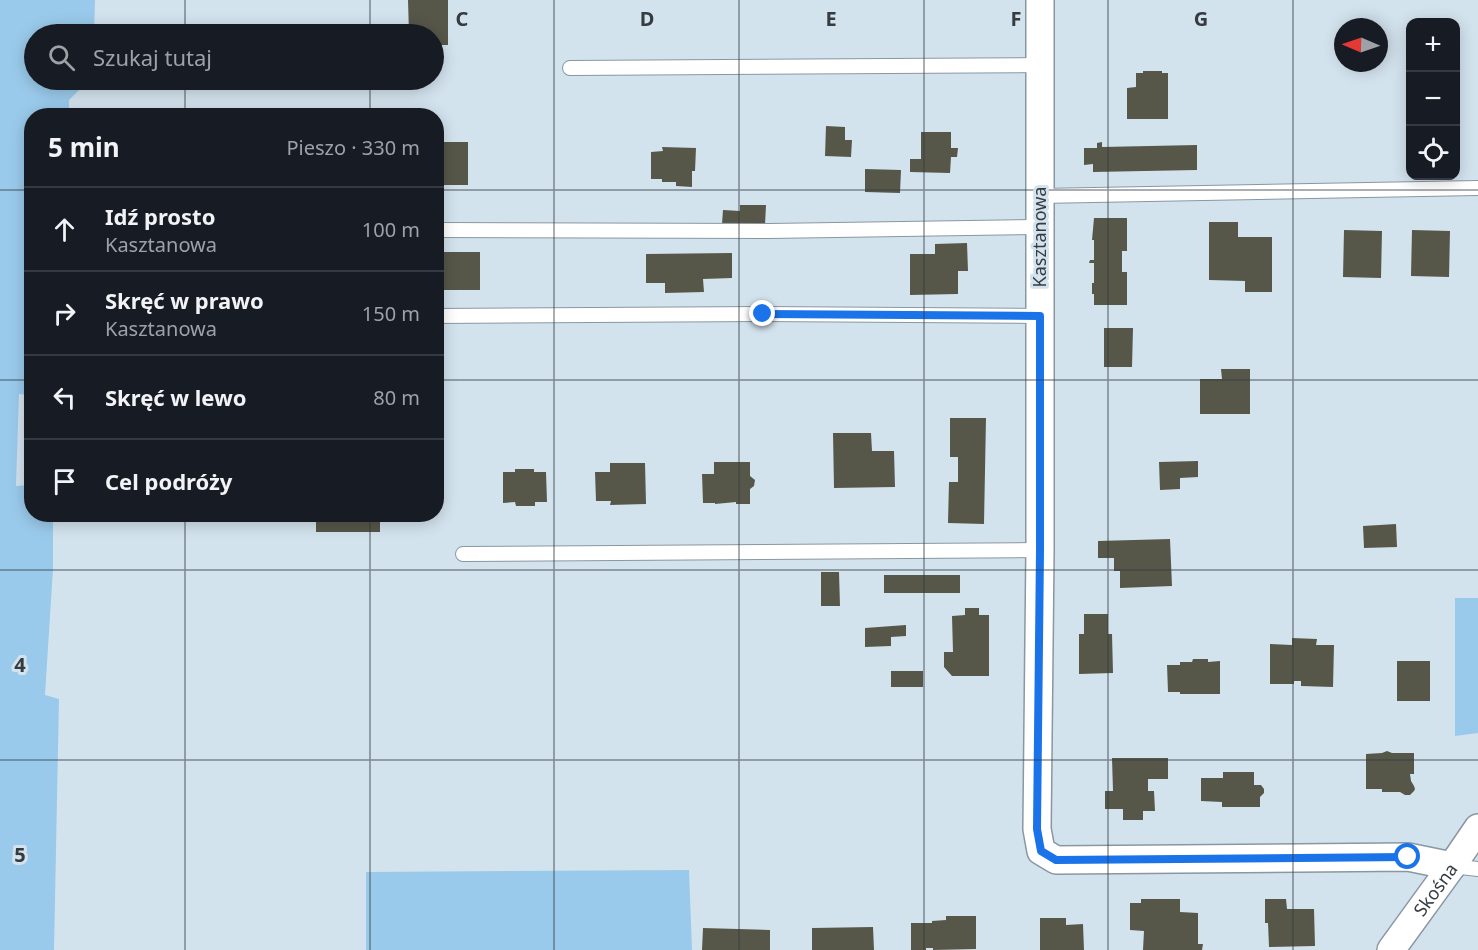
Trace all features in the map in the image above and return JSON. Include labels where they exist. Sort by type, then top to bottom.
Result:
[{"type":"street","name":"Kasztanowa","points":[[1040,0],[1040,550],[1037,829],[1041,851],[1056,860],[1408,857],[1465,868]]},
{"type":"street","name":"Skośna","points":[[1391,950],[1465,868],[1478,828]]},
{"type":"lane","points":[[570,68],[1040,65]]},
{"type":"lane","points":[[1039,196],[1478,188]]},
{"type":"lane","points":[[444,230],[769,231],[1040,226]]},
{"type":"lane","points":[[444,316],[763,314],[1040,316]]},
{"type":"lane","points":[[463,554],[1040,550]]},
{"type":"shaded area","points":[[0,0],[95,0],[94,24],[24,24],[24,90],[79,90],[69,100],[69,108],[24,108],[24,394],[19,394],[16,486],[24,485],[24,522],[53,522],[53,569],[45,695],[59,699],[54,950],[0,950]]},
{"type":"shaded area","points":[[1455,598],[1478,598],[1478,733],[1455,736]]},
{"type":"shaded area","points":[[689,870],[692,950],[366,950],[366,872]]},
{"type":"building","points":[[408,0],[448,0],[448,45],[444,45],[444,24],[409,24]]},
{"type":"building","points":[[1143,71],[1168,73],[1168,119],[1127,119],[1127,88],[1136,87],[1136,73],[1143,73]]},
{"type":"building","points":[[826,126],[845,127],[845,140],[852,140],[851,157],[825,156]]},
{"type":"building","points":[[921,132],[951,132],[951,148],[958,148],[957,157],[951,157],[950,173],[910,172],[910,159],[921,159]]},
{"type":"building","points":[[444,142],[468,142],[468,185],[444,185]]},
{"type":"building","points":[[1102,142],[1102,147],[1197,145],[1197,170],[1093,172],[1093,164],[1084,165],[1084,148],[1097,148],[1097,143]]},
{"type":"building","points":[[662,147],[696,148],[692,187],[676,186],[676,182],[662,182],[662,179],[651,179],[651,152],[663,151]]},
{"type":"building","points":[[865,169],[901,170],[900,193],[865,192]]},
{"type":"building","points":[[740,205],[766,205],[765,225],[722,224],[723,210],[740,211]]},
{"type":"building","points":[[1094,218],[1127,218],[1127,251],[1122,251],[1122,272],[1127,272],[1127,305],[1094,305],[1092,283],[1094,283],[1094,263],[1089,263],[1090,260],[1094,260],[1094,240],[1092,240]]},
{"type":"building","points":[[1209,222],[1238,222],[1238,237],[1272,237],[1272,292],[1245,292],[1245,281],[1209,280]]},
{"type":"building","points":[[1344,230],[1382,231],[1381,278],[1343,277]]},
{"type":"building","points":[[1412,230],[1450,231],[1449,277],[1411,276]]},
{"type":"building","points":[[967,243],[968,271],[958,271],[958,294],[910,295],[910,254],[935,254],[935,244]]},
{"type":"building","points":[[444,252],[480,252],[480,290],[444,290]]},
{"type":"building","points":[[732,253],[732,278],[703,279],[704,292],[665,293],[665,283],[646,283],[646,254]]},
{"type":"building","points":[[1104,328],[1133,328],[1132,367],[1104,367]]},
{"type":"building","points":[[1221,369],[1250,369],[1250,414],[1200,414],[1200,379],[1222,379]]},
{"type":"building","points":[[950,418],[986,418],[984,524],[948,523],[949,482],[958,482],[958,457],[950,457]]},
{"type":"building","points":[[833,433],[871,433],[872,451],[894,451],[895,487],[834,488]]},
{"type":"building","points":[[1198,461],[1198,477],[1180,478],[1180,489],[1160,490],[1159,462]]},
{"type":"building","points":[[714,462],[750,462],[750,476],[755,480],[754,486],[750,489],[750,504],[703,503],[702,474],[714,474]]},
{"type":"building","points":[[610,463],[645,463],[646,504],[610,505],[611,501],[596,501],[595,472],[610,472]]},
{"type":"building","points":[[515,469],[534,469],[534,472],[546,472],[547,502],[535,502],[535,506],[516,506],[515,502],[503,503],[503,472],[515,472]]},
{"type":"building","points":[[316,522],[380,522],[380,532],[316,532]]},
{"type":"building","points":[[1396,524],[1397,547],[1364,548],[1363,526]]},
{"type":"building","points":[[1170,539],[1172,586],[1120,588],[1120,571],[1114,571],[1114,558],[1098,558],[1098,541]]},
{"type":"building","points":[[821,572],[839,572],[840,606],[821,606]]},
{"type":"building","points":[[884,575],[960,575],[960,593],[884,593]]},
{"type":"building","points":[[965,608],[979,608],[979,615],[989,615],[989,676],[952,676],[944,667],[944,652],[953,652],[952,616],[965,615]]},
{"type":"building","points":[[1084,614],[1108,614],[1108,634],[1112,634],[1113,673],[1079,674],[1079,634],[1084,634]]},
{"type":"building","points":[[906,625],[906,636],[891,637],[891,646],[865,647],[865,628]]},
{"type":"building","points":[[1292,638],[1317,639],[1316,645],[1334,645],[1333,687],[1301,686],[1301,681],[1294,681],[1294,684],[1270,684],[1270,644],[1292,645]]},
{"type":"building","points":[[1193,659],[1208,659],[1208,662],[1220,661],[1220,694],[1168,692],[1167,665],[1180,665],[1180,662],[1192,662]]},
{"type":"building","points":[[1397,661],[1430,661],[1430,701],[1397,701]]},
{"type":"building","points":[[891,671],[923,671],[923,687],[891,687]]},
{"type":"building","points":[[1387,751],[1414,753],[1414,774],[1410,774],[1415,789],[1410,795],[1400,792],[1382,792],[1382,789],[1366,789],[1366,754]]},
{"type":"building","points":[[1112,758],[1168,758],[1168,779],[1148,779],[1148,791],[1154,791],[1155,811],[1143,811],[1143,820],[1123,820],[1123,809],[1105,809],[1105,791],[1113,791]]},
{"type":"building","points":[[1223,772],[1254,772],[1254,785],[1261,785],[1264,789],[1260,797],[1260,807],[1222,807],[1222,802],[1201,801],[1201,778],[1223,778]]},
{"type":"building","points":[[1141,899],[1180,899],[1180,912],[1198,913],[1198,944],[1203,944],[1202,950],[1143,950],[1144,931],[1130,930],[1130,903],[1141,903]]},
{"type":"building","points":[[1265,899],[1286,899],[1287,909],[1314,909],[1315,946],[1269,947],[1268,923],[1265,923]]},
{"type":"building","points":[[946,916],[976,916],[976,949],[911,950],[911,923],[932,923],[932,921],[946,920]]},
{"type":"building","points":[[1040,918],[1066,918],[1066,925],[1083,924],[1084,950],[1040,950]]},
{"type":"building","points":[[873,927],[874,950],[812,950],[812,928]]},
{"type":"building","points":[[703,928],[770,930],[770,950],[702,950]]},
{"type":"route","points":[[763,314],[1040,316],[1037,829],[1041,851],[1056,860],[1408,857]]}]
